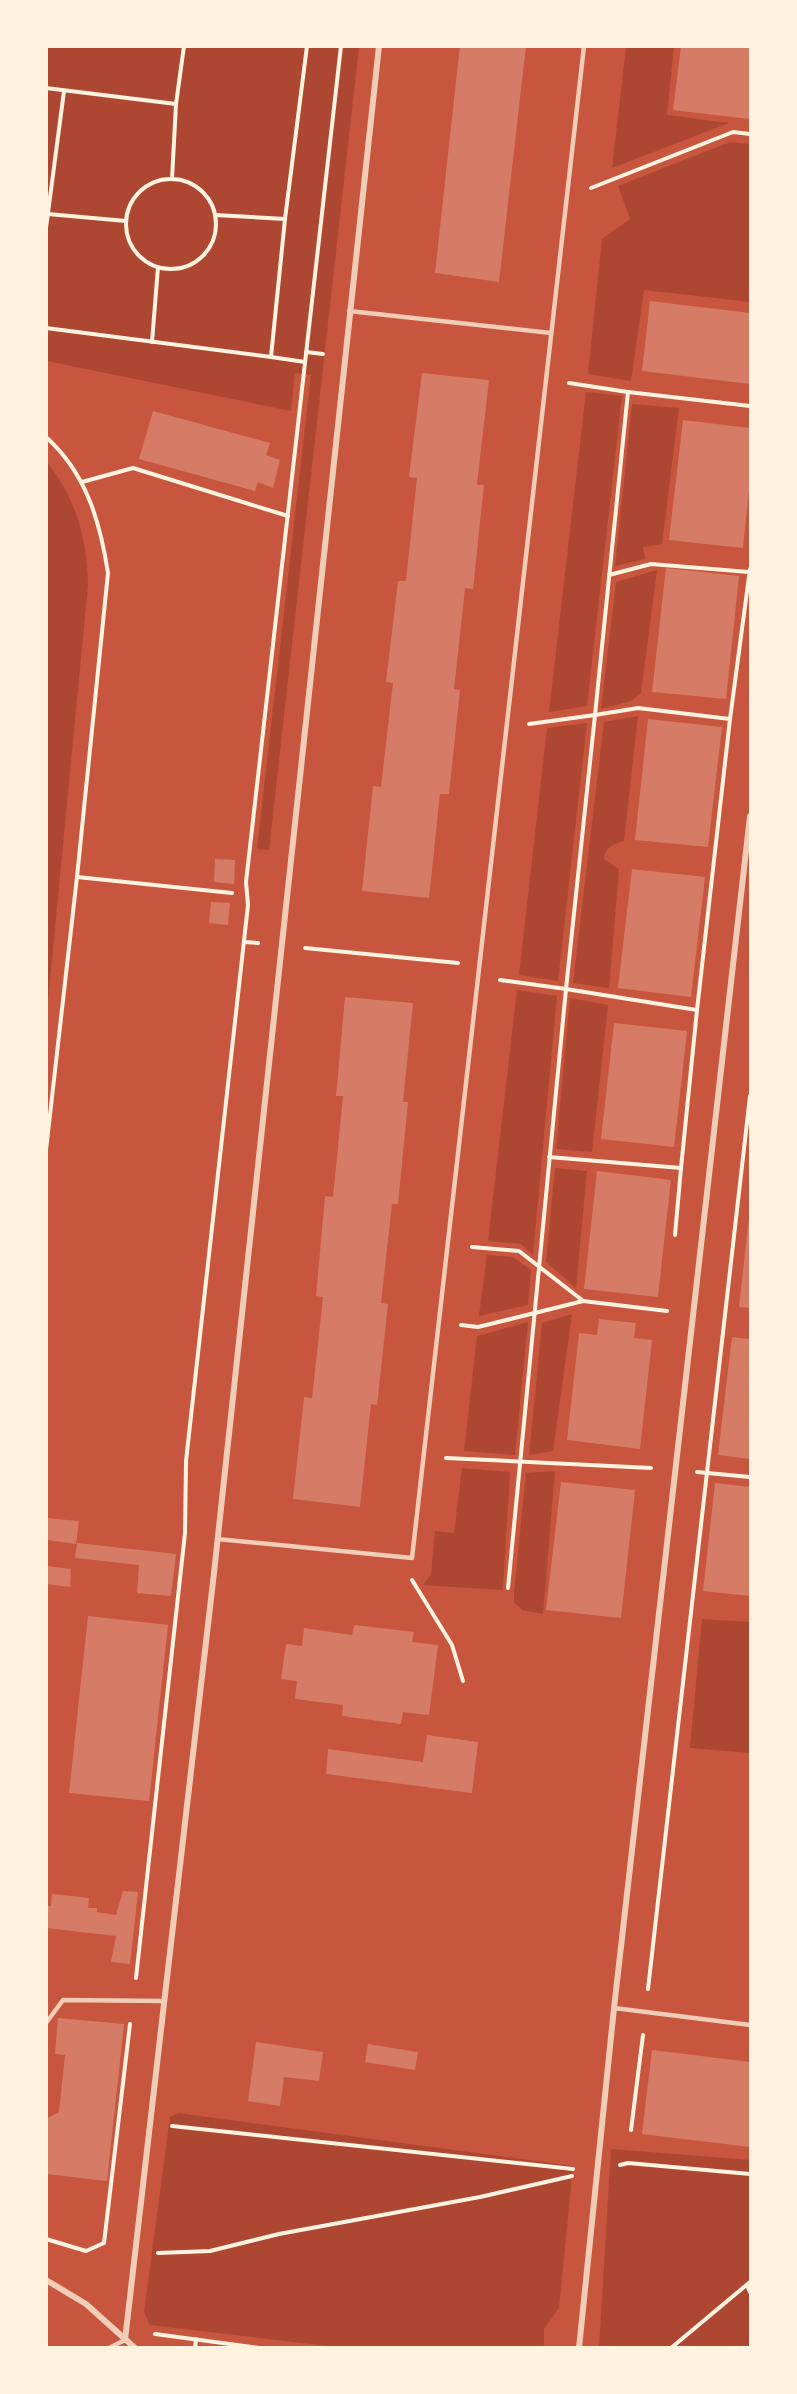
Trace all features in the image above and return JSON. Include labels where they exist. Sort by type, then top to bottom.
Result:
[{"type":"street","points":[[125,2340],[218,1539],[379,46]]},
{"type":"street","points":[[579,2348],[614,2008],[750,816]]},
{"type":"street","points":[[46,2280],[86,2304],[135,2348]]},
{"type":"lane","points":[[218,1539],[412,1558],[584,46]]},
{"type":"lane","points":[[349,311],[552,333]]},
{"type":"lane","points":[[46,2022],[63,2000],[164,2001]]},
{"type":"lane","points":[[614,2008],[750,2025]]},
{"type":"lane","points":[[109,2348],[125,2340]]},
{"type":"path","points":[[172,179],[176,104],[184,46]]},
{"type":"path","points":[[271,357],[285,219],[307,46]]},
{"type":"path","points":[[46,2239],[86,2251],[104,2242],[185,1533],[186,1461],[249,905],[246,882],[341,46]]},
{"type":"path","points":[[46,88],[176,104]]},
{"type":"path","points":[[46,228],[64,91]]},
{"type":"path","points":[[567,197],[733,132],[750,134]]},
{"type":"path","points":[[172,179],[199,189],[210,200],[215,215],[213,238],[201,257],[188,266],[172,269],[158,267],[135,251],[128,238],[126,221],[128,210],[135,197],[145,187],[158,181],[172,179]]},
{"type":"path","points":[[48,214],[126,221]]},
{"type":"path","points":[[215,215],[285,219]]},
{"type":"path","points":[[152,342],[158,267]]},
{"type":"path","points":[[46,328],[305,362]]},
{"type":"path","points":[[546,380],[750,406]]},
{"type":"path","points":[[508,1588],[549,1156],[628,392]]},
{"type":"path","points":[[46,437],[58,447],[82,482],[93,503],[103,538],[108,573],[46,1150]]},
{"type":"path","points":[[82,482],[133,468],[288,516]]},
{"type":"path","points":[[609,576],[651,564],[750,571],[730,719],[697,1010],[675,1239]]},
{"type":"path","points":[[507,728],[638,708],[730,719]]},
{"type":"path","points":[[77,878],[232,893]]},
{"type":"path","points":[[244,942],[480,965]]},
{"type":"path","points":[[518,982],[697,1010]]},
{"type":"path","points":[[631,2130],[750,1096]]},
{"type":"path","points":[[549,1156],[681,1168]]},
{"type":"path","points":[[487,1249],[519,1251],[583,1301]]},
{"type":"path","points":[[478,1327],[583,1301],[666,1311]]},
{"type":"path","points":[[463,1460],[649,1468]]},
{"type":"path","points":[[398,1556],[452,1645],[463,1681]]},
{"type":"path","points":[[150,2124],[493,2162],[598,2171]]},
{"type":"path","points":[[134,2254],[210,2251],[279,2234],[480,2197],[628,2163],[750,2174]]},
{"type":"path","points":[[671,2348],[748,2284],[750,2292]]},
{"type":"path","points":[[125,2340],[153,2334],[260,2348]]},
{"type":"path","points":[[195,2348],[196,2339]]},
{"type":"shaded area","points":[[46,47],[359,47],[269,850],[257,849],[311,375],[295,373],[291,411],[47,361]]},
{"type":"shaded area","points":[[626,47],[674,47],[667,115],[729,123],[612,168]]},
{"type":"shaded area","points":[[730,142],[750,144],[750,302],[644,290],[631,381],[588,374],[602,239],[630,219],[618,186]]},
{"type":"shaded area","points":[[586,392],[622,396],[587,706],[549,712]]},
{"type":"shaded area","points":[[632,404],[679,408],[662,544],[643,547],[645,559],[615,566]]},
{"type":"shaded area","points":[[47,462],[66,490],[78,520],[85,551],[88,585],[47,1011]]},
{"type":"shaded area","points":[[657,570],[641,693],[631,701],[601,709],[616,582]]},
{"type":"shaded area","points":[[638,716],[624,841],[610,847],[604,859],[619,869],[609,988],[573,983],[604,722]]},
{"type":"shaded area","points":[[587,723],[558,981],[519,975],[547,728]]},
{"type":"shaded area","points":[[517,990],[557,996],[533,1255],[521,1244],[488,1241]]},
{"type":"shaded area","points":[[570,998],[608,1005],[592,1152],[556,1149]]},
{"type":"shaded area","points":[[555,1168],[587,1171],[576,1288],[546,1262]]},
{"type":"shaded area","points":[[487,1255],[513,1257],[531,1270],[528,1305],[479,1316]]},
{"type":"shaded area","points":[[572,1314],[553,1451],[529,1455],[542,1323]]},
{"type":"shaded area","points":[[528,1322],[515,1455],[464,1451],[477,1336]]},
{"type":"shaded area","points":[[462,1468],[510,1472],[503,1590],[423,1585],[431,1575],[435,1531],[454,1533]]},
{"type":"shaded area","points":[[555,1471],[543,1614],[522,1610],[514,1602],[514,1592],[526,1473]]},
{"type":"shaded area","points":[[702,1619],[750,1622],[750,1753],[690,1748]]},
{"type":"shaded area","points":[[178,2113],[573,2166],[559,2308],[544,2329],[544,2347],[335,2347],[150,2325],[144,2312],[170,2117]]},
{"type":"shaded area","points":[[611,2149],[750,2160],[750,2347],[599,2348]]},
{"type":"building","points":[[460,46],[526,46],[499,282],[435,273]]},
{"type":"building","points":[[681,46],[750,46],[750,119],[673,110]]},
{"type":"building","points":[[650,301],[750,313],[750,384],[642,371]]},
{"type":"building","points":[[422,373],[489,380],[477,485],[484,485],[473,589],[465,588],[454,689],[460,690],[449,794],[440,794],[429,898],[362,891],[373,786],[381,787],[393,683],[386,682],[398,581],[406,581],[417,478],[409,477]]},
{"type":"building","points":[[153,411],[270,443],[266,455],[280,460],[273,488],[258,482],[255,491],[139,459]]},
{"type":"building","points":[[683,420],[750,428],[750,480],[743,548],[669,540]]},
{"type":"building","points":[[666,568],[739,576],[726,699],[652,692]]},
{"type":"building","points":[[648,719],[722,727],[708,847],[635,840]]},
{"type":"building","points":[[215,859],[235,860],[234,884],[214,882]]},
{"type":"building","points":[[632,869],[705,877],[691,997],[618,988]]},
{"type":"building","points":[[211,902],[230,903],[228,925],[209,923]]},
{"type":"building","points":[[345,997],[413,1003],[403,1102],[408,1102],[398,1204],[392,1204],[381,1303],[388,1304],[377,1405],[371,1404],[360,1507],[293,1499],[304,1397],[312,1398],[323,1297],[316,1296],[325,1196],[333,1197],[343,1096],[336,1096]]},
{"type":"building","points":[[614,1023],[687,1031],[674,1147],[601,1139]]},
{"type":"building","points":[[597,1171],[671,1180],[658,1297],[584,1289]]},
{"type":"building","points":[[750,1217],[750,1308],[739,1307]]},
{"type":"building","points":[[599,1319],[636,1323],[634,1338],[652,1340],[640,1449],[567,1440],[579,1333],[597,1335]]},
{"type":"building","points":[[732,1337],[750,1339],[750,1459],[718,1455]]},
{"type":"building","points":[[561,1482],[635,1490],[621,1618],[546,1610]]},
{"type":"building","points":[[715,1483],[750,1487],[750,1596],[703,1591]]},
{"type":"building","points":[[46,1518],[79,1521],[76,1544],[46,1540]]},
{"type":"building","points":[[77,1543],[176,1554],[171,1596],[137,1593],[139,1565],[75,1558]]},
{"type":"building","points":[[46,1566],[71,1569],[70,1587],[46,1584]]},
{"type":"building","points":[[88,1616],[168,1625],[149,1801],[69,1793]]},
{"type":"building","points":[[354,1625],[414,1632],[412,1642],[438,1645],[429,1715],[403,1712],[401,1724],[342,1716],[343,1705],[295,1699],[297,1681],[281,1679],[286,1644],[302,1646],[304,1628],[352,1635]]},
{"type":"building","points":[[427,1735],[478,1742],[472,1793],[326,1774],[328,1749],[423,1762]]},
{"type":"building","points":[[123,1891],[138,1892],[130,1964],[111,1962],[116,1936],[46,1928],[46,1906],[51,1906],[52,1894],[89,1898],[88,1908],[97,1908],[97,1912],[116,1915]]},
{"type":"building","points":[[58,2018],[124,2024],[107,2181],[46,2174],[46,2119],[59,2112],[65,2055],[55,2054]]},
{"type":"building","points":[[256,2042],[323,2052],[319,2081],[284,2077],[280,2106],[248,2101]]},
{"type":"building","points":[[368,2044],[418,2052],[415,2070],[365,2062]]},
{"type":"building","points":[[652,2050],[750,2062],[750,2147],[642,2134]]}]
